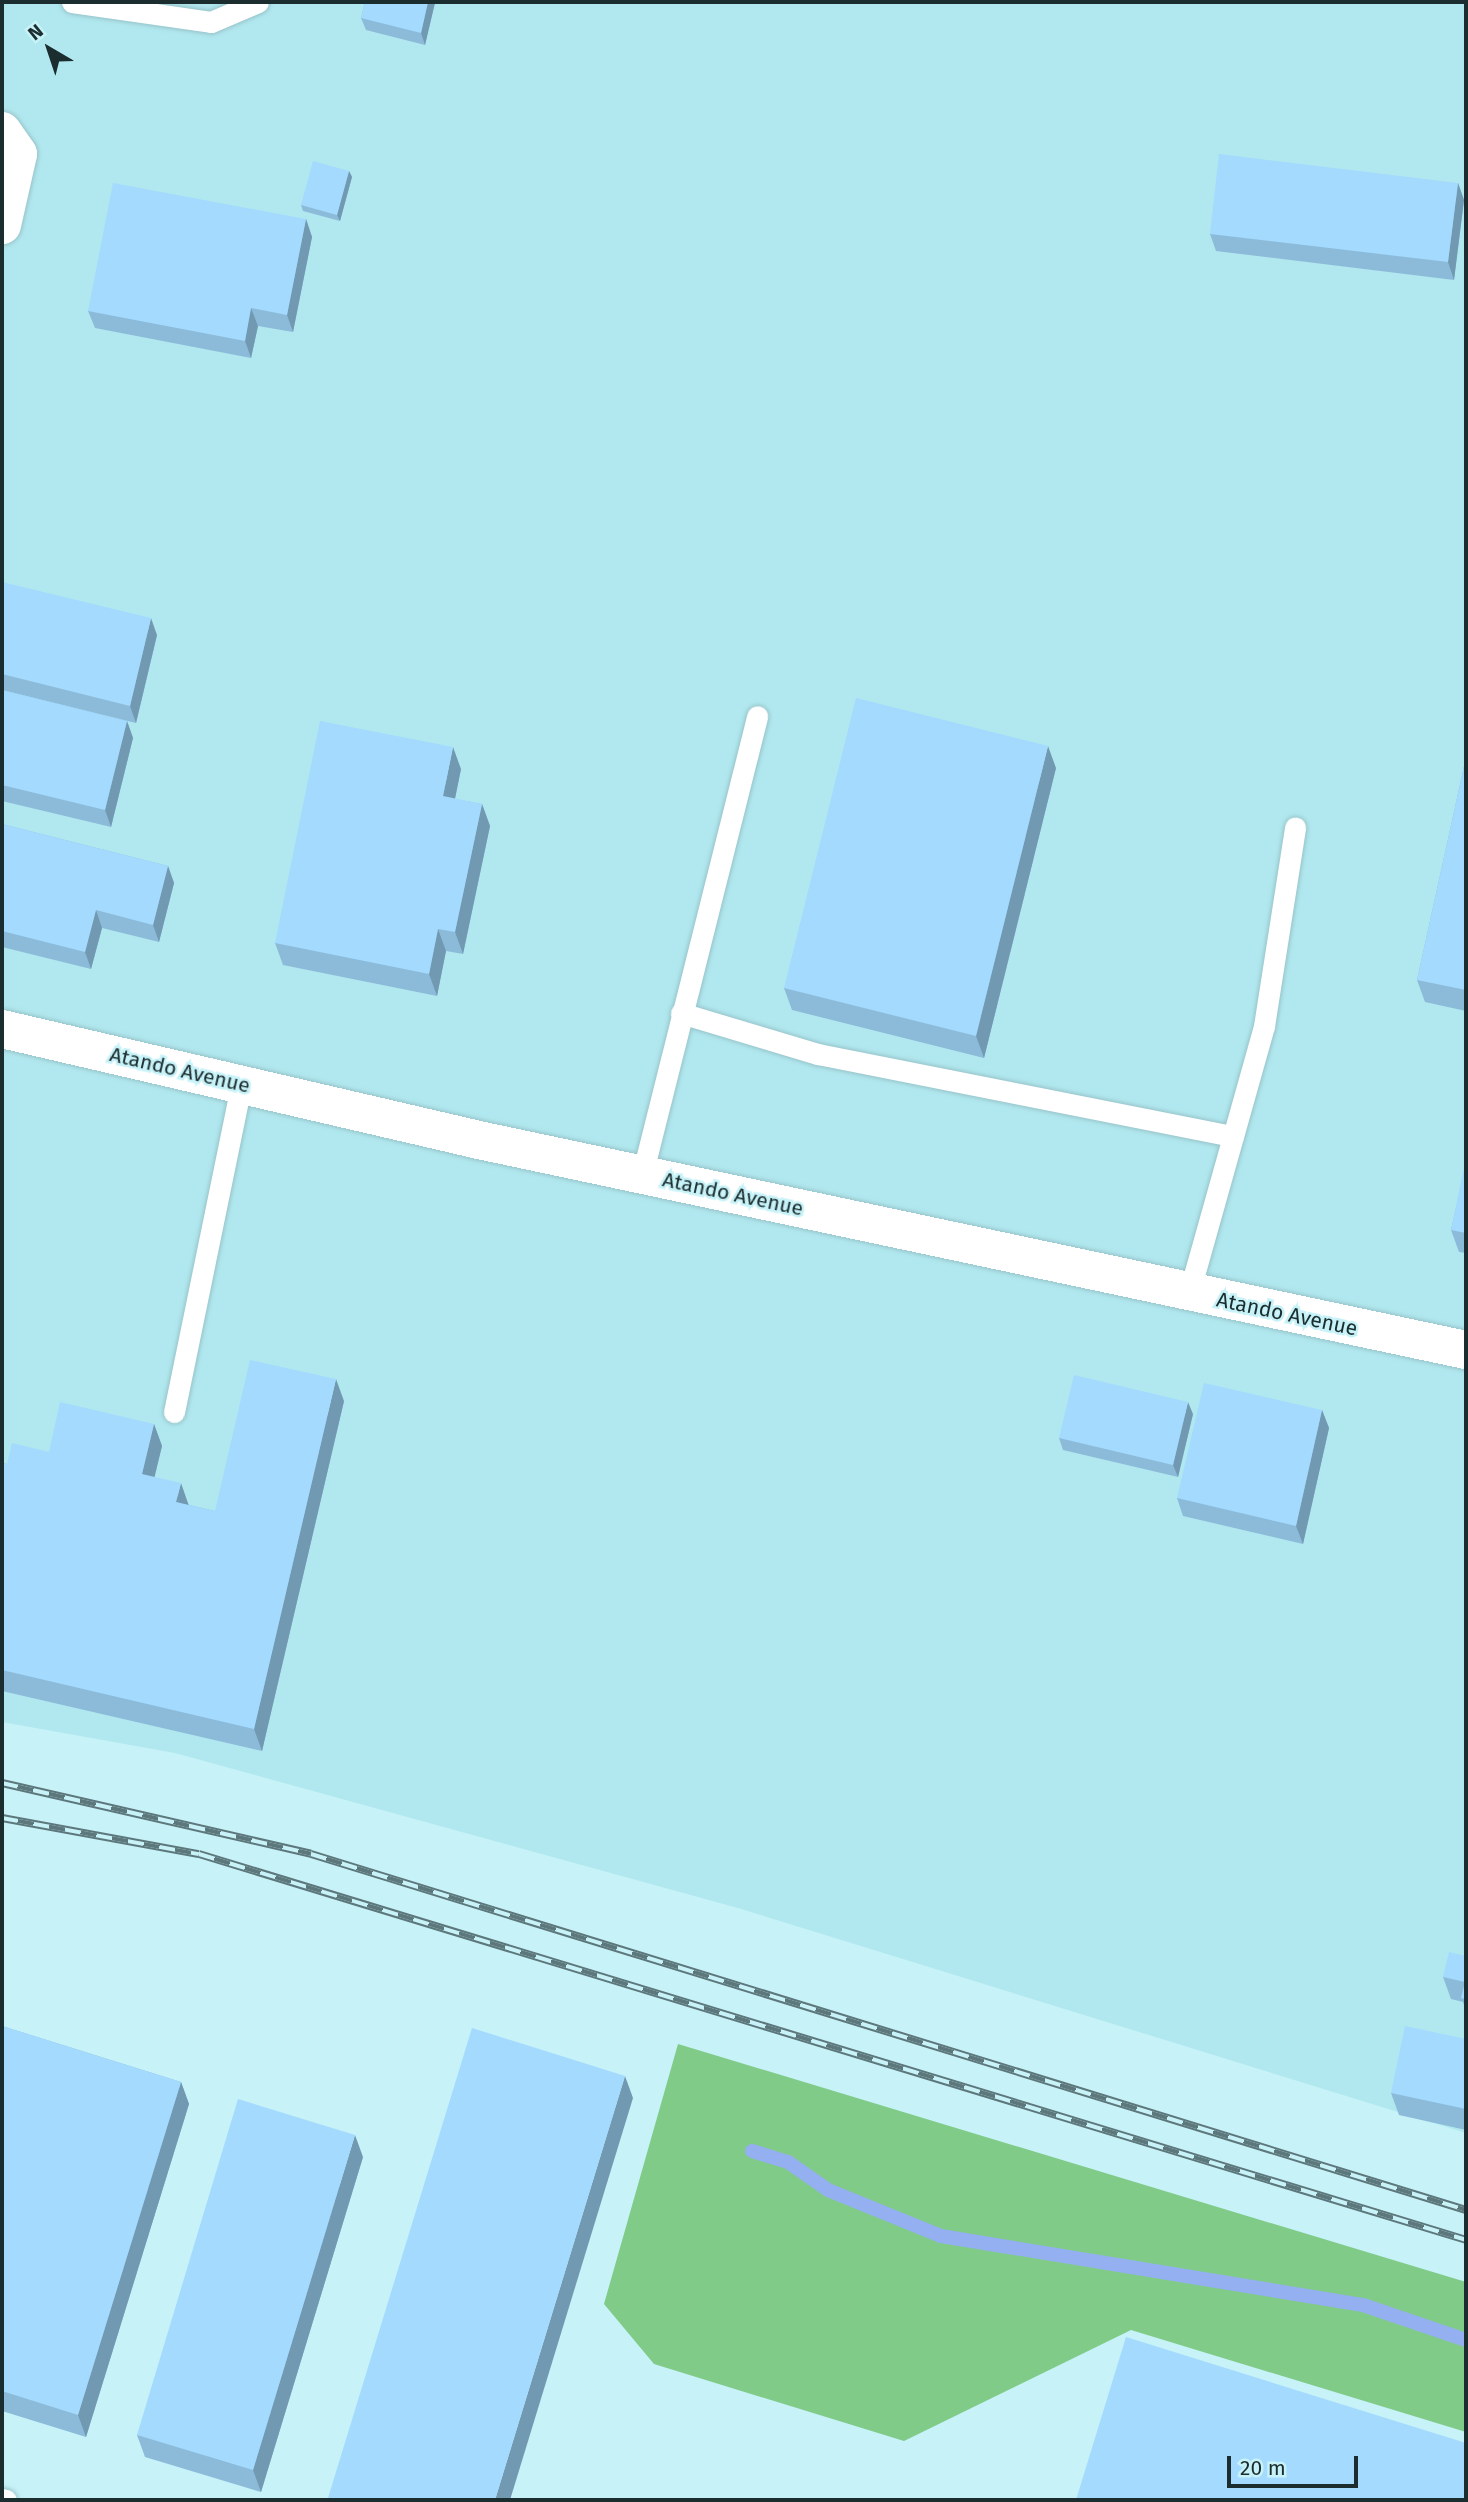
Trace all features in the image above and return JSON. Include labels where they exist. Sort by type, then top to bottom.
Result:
[{"type":"main road","points":[[2,225],[16,173],[18,154],[7,136]]},
{"type":"main road","name":"Atando Avenue","points":[[2,1029],[642,1175],[1466,1350]]},
{"type":"lane","points":[[72,2],[211,22],[258,2]]},
{"type":"lane","points":[[642,1175],[757,716]]},
{"type":"lane","points":[[1189,1293],[1264,1026],[1295,827]]},
{"type":"lane","points":[[681,1013],[817,1054],[1233,1136]]},
{"type":"lane","points":[[174,1412],[242,1084]]},
{"type":"shaded area","points":[[2,2],[1466,2],[1466,2133],[738,1908],[175,1753],[2,1722]]},
{"type":"green space","points":[[678,2044],[1466,2282],[1466,2432],[1131,2330],[904,2441],[654,2364],[604,2304]]},
{"type":"building","points":[[365,2],[428,2],[421,33],[361,18]]},
{"type":"building","points":[[1219,154],[1458,183],[1448,262],[1210,234]]},
{"type":"building","points":[[313,161],[349,171],[337,215],[301,205]]},
{"type":"building","points":[[113,183],[306,219],[287,315],[251,308],[245,341],[88,311]]},
{"type":"building","points":[[2,582],[151,618],[130,706],[2,674]]},
{"type":"building","points":[[2,690],[127,721],[105,810],[2,785]]},
{"type":"building","points":[[856,698],[1048,746],[976,1036],[784,988]]},
{"type":"building","points":[[320,721],[453,747],[443,796],[482,804],[455,932],[438,929],[429,974],[275,943]]},
{"type":"building","points":[[1466,757],[1466,990],[1417,980]]},
{"type":"building","points":[[2,824],[168,866],[153,925],[96,910],[85,952],[2,931]]},
{"type":"building","points":[[1466,1163],[1466,1233],[1451,1230]]},
{"type":"building","points":[[250,1360],[336,1379],[254,1729],[2,1670],[2,1463],[7,1464],[12,1443],[49,1452],[60,1402],[154,1424],[142,1474],[181,1483],[176,1502],[215,1511]]},
{"type":"building","points":[[1074,1375],[1188,1402],[1173,1465],[1059,1438]]},
{"type":"building","points":[[1204,1383],[1322,1410],[1296,1526],[1177,1498]]},
{"type":"building","points":[[1449,1952],[1466,1956],[1466,1999],[1461,1998],[1465,1982],[1443,1977]]},
{"type":"building","points":[[2,2026],[181,2082],[78,2415],[2,2391]]},
{"type":"building","points":[[1405,2026],[1466,2039],[1466,2109],[1391,2093]]},
{"type":"building","points":[[472,2028],[625,2076],[495,2500],[328,2498]]},
{"type":"building","points":[[238,2099],[355,2135],[253,2470],[137,2435]]},
{"type":"building","points":[[1126,2337],[1466,2443],[1466,2500],[1076,2500]]},
{"type":"waterway","points":[[752,2151],[788,2162],[828,2190],[941,2236],[1363,2305],[1466,2340]]},
{"type":"railway","points":[[2,1783],[311,1854],[1466,2210]]},
{"type":"railway","points":[[2,1818],[199,1854],[1466,2240]]}]
